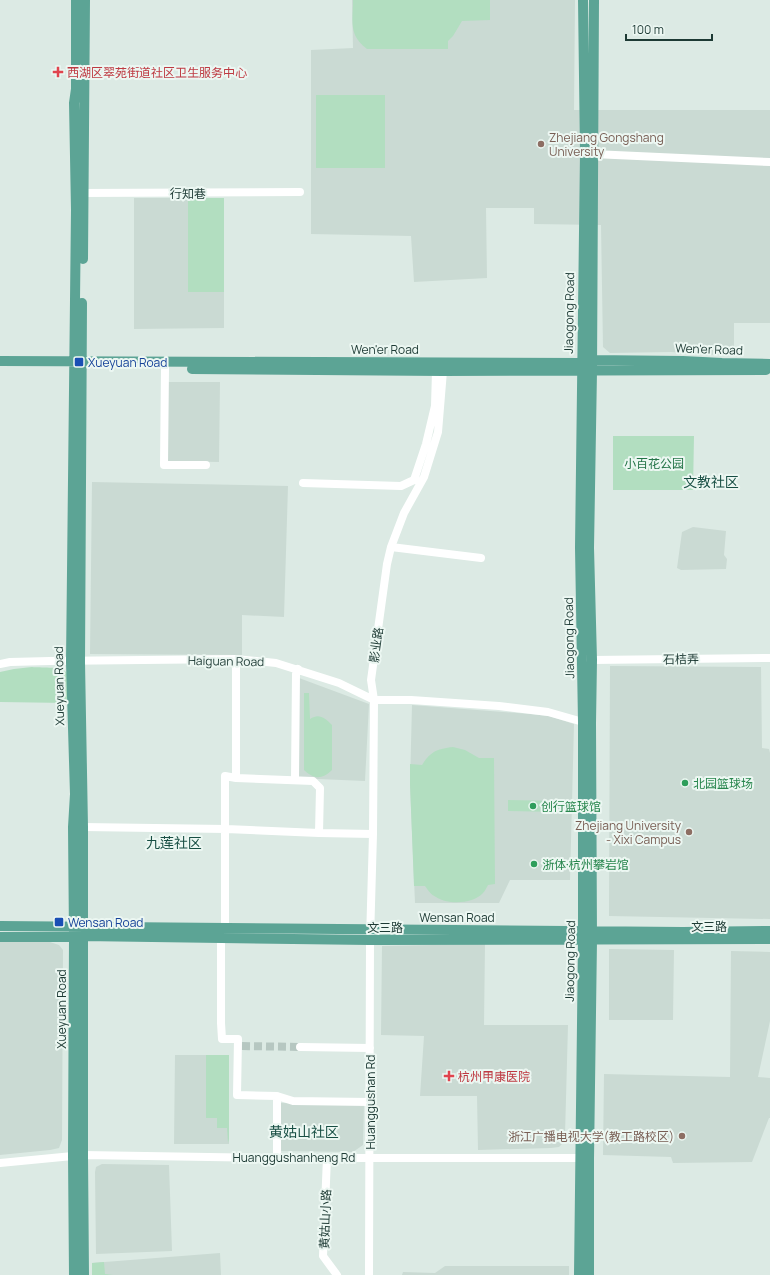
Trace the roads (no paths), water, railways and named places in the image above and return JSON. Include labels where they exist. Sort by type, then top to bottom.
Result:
[{"type":"main road","name":"Xueyuan Road","points":[[76,0],[76,90],[74,103],[80,193]]},
{"type":"main road","name":"Xueyuan Road","points":[[74,1275],[78,1155],[78,931],[73,827],[75,794],[78,365],[76,297],[85,0]]},
{"type":"main road","name":"Jiaogong Road","points":[[579,1275],[584,1158],[592,660],[589,548],[583,0]]},
{"type":"main road","name":"Jiaogong Road","points":[[588,935],[580,548],[593,154],[594,0]]},
{"type":"main road","name":"Wen'er Road","points":[[0,361],[165,368],[439,371],[683,361],[770,364]]},
{"type":"main road","name":"Wen'er Road","points":[[0,366],[587,366],[770,370]]},
{"type":"main road","name":"Xueyuan Road","points":[[75,662],[83,827],[78,931]]},
{"type":"main road","points":[[0,926],[78,931]]},
{"type":"main road","name":"Wensan Road","points":[[222,931],[371,929],[588,935],[770,931]]},
{"type":"main road","name":"文三路","points":[[0,937],[78,931],[222,931],[370,940],[588,935],[770,939]]},
{"type":"main road","name":"Xueyuan Road","points":[[78,1155],[84,1275]]},
{"type":"main road","name":"Jiaogong Road","points":[[584,1158],[589,1275]]},
{"type":"street","points":[[593,154],[770,162]]},
{"type":"street","name":"行知巷","points":[[80,193],[300,192]]},
{"type":"street","points":[[165,368],[164,465],[206,465]]},
{"type":"street","points":[[303,483],[401,486],[414,480],[426,444],[435,406],[439,371]]},
{"type":"street","name":"影业路","points":[[371,929],[374,700],[371,680],[387,564],[391,547],[404,513],[424,477],[438,432],[439,371]]},
{"type":"street","points":[[391,547],[481,558]]},
{"type":"street","name":"石桔弄","points":[[592,660],[770,658]]},
{"type":"street","points":[[236,659],[236,778]]},
{"type":"street","name":"Haiguan Road","points":[[0,664],[10,662],[236,659],[276,663],[298,669],[339,683],[374,700]]},
{"type":"street","points":[[294,780],[296,674],[298,669]]},
{"type":"street","points":[[374,700],[411,700],[499,706],[548,712],[583,722]]},
{"type":"street","points":[[319,833],[320,788],[313,781],[236,778],[225,776],[226,829],[222,931],[222,1039],[238,1039],[240,1046],[237,1095],[277,1096],[293,1102],[370,1102]]},
{"type":"street","points":[[83,827],[226,829],[373,834]]},
{"type":"street","name":"Huanggushan Rd","points":[[370,1275],[371,929]]},
{"type":"street","points":[[300,1047],[370,1048]]},
{"type":"street","points":[[277,1096],[277,1158]]},
{"type":"street","name":"Huanggushanheng Rd","points":[[0,1163],[78,1155],[277,1158],[584,1158]]},
{"type":"street","name":"黄姑山小路","points":[[327,1157],[323,1256],[337,1275]]},
{"type":"tunnel","points":[[242,1046],[300,1047]]},
{"type":"place","name":"西湖区翠苑街道社区卫生服务中心","points":[[58,72]]},
{"type":"place","name":"Zhejiang Gongshang University","points":[[541,144]]},
{"type":"place","name":"Xueyuan Road","points":[[79,362]]},
{"type":"place","name":"北园篮球场","points":[[685,783]]},
{"type":"place","name":"创行篮球馆","points":[[533,806]]},
{"type":"place","name":"Zhejiang University - Xixi Campus","points":[[689,832]]},
{"type":"place","name":"浙体·杭州攀岩馆","points":[[534,864]]},
{"type":"place","name":"Wensan Road","points":[[59,922]]},
{"type":"place","name":"杭州甲康医院","points":[[449,1076]]},
{"type":"place","name":"浙江广播电视大学(教工路校区)","points":[[682,1136]]},
{"type":"district","name":"文教社区","points":[[711,481]]},
{"type":"district","name":"九莲社区","points":[[174,842]]},
{"type":"district","name":"黄姑山社区","points":[[304,1131]]},
{"type":"park label","name":"小百花公园","points":[[654,463]]}]
